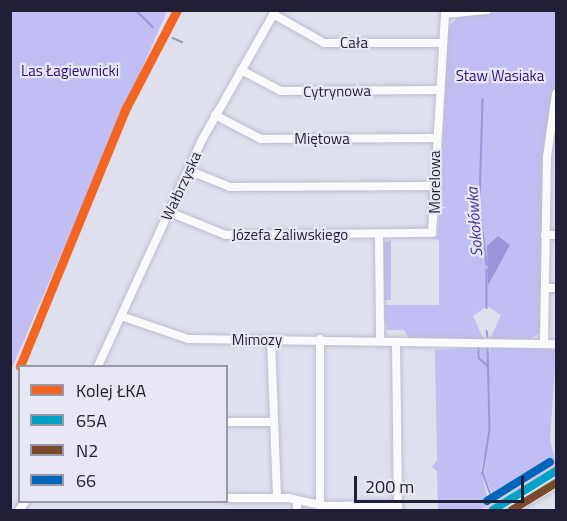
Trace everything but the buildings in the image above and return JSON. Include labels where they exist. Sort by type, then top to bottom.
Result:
[{"type":"main road","points":[[493,510],[556,471]]},
{"type":"main road","points":[[512,510],[556,486]]},
{"type":"street","name":"Morelowa","points":[[379,234],[432,233],[435,138],[445,12],[486,11]]},
{"type":"street","name":"Cała","points":[[275,12],[324,43],[443,43]]},
{"type":"street","name":"Wałbrzyska","points":[[98,365],[214,115],[275,12]]},
{"type":"street","name":"Cytrynowa","points":[[241,70],[281,91],[439,90]]},
{"type":"street","points":[[544,343],[545,235],[556,94]]},
{"type":"street","name":"Miętowa","points":[[214,115],[256,139],[435,138]]},
{"type":"street","points":[[188,170],[230,187],[435,186]]},
{"type":"street","name":"Józefa Zaliwskiego","points":[[169,212],[226,235],[379,234]]},
{"type":"street","points":[[379,234],[380,338]]},
{"type":"street","points":[[545,235],[556,235]]},
{"type":"street","points":[[546,288],[556,288]]},
{"type":"street","name":"Mimozy","points":[[121,316],[175,338],[272,340],[380,338],[396,344]]},
{"type":"street","points":[[320,339],[320,506]]},
{"type":"street","points":[[272,340],[277,497]]},
{"type":"street","points":[[228,498],[277,497],[320,506],[398,508],[396,344],[488,342],[556,344]]},
{"type":"street","points":[[228,422],[273,422]]},
{"type":"street","points":[[297,500],[297,510]]},
{"type":"green space","name":"Las Łagiewnicki","points":[[10,11],[167,11],[11,370]]},
{"type":"green space","name":"Staw Wasiaka","points":[[510,11],[556,11],[556,86],[545,158],[542,332],[528,340],[490,339],[501,315],[487,306],[473,316],[484,340],[411,341],[404,330],[387,330],[382,305],[439,305],[439,240],[427,238],[438,236],[448,27],[459,16]]},
{"type":"green space","points":[[391,240],[391,300],[384,300],[383,243]]},
{"type":"green space","points":[[490,346],[556,350],[550,440],[556,464],[495,500],[484,474],[488,440],[481,469],[489,505],[479,510],[438,510],[437,471],[432,467],[437,460],[435,350],[487,347],[490,352]]},
{"type":"shaded area","points":[[498,236],[510,245],[488,285],[487,246]]},
{"type":"waterway","points":[[136,10],[153,27]]},
{"type":"waterway","points":[[173,38],[182,42]]},
{"type":"waterway","name":"Sokołówka","points":[[483,99],[480,206],[487,265]]},
{"type":"waterway","name":"Sokołówka","points":[[487,270],[487,308]]},
{"type":"waterway","name":"Sokołówka","points":[[487,331],[488,337]]},
{"type":"waterway","points":[[479,347],[479,358],[488,366]]},
{"type":"waterway","name":"Sokołówka","points":[[488,347],[490,430],[483,473],[493,501]]},
{"type":"rail line","name":"ŁKA","points":[[20,365],[126,108],[177,10]]},
{"type":"transit line","name":"66","points":[[487,501],[550,462]]},
{"type":"transit line","name":"65A","points":[[493,510],[556,471]]},
{"type":"transit line","name":"N2","points":[[512,510],[556,483]]}]
